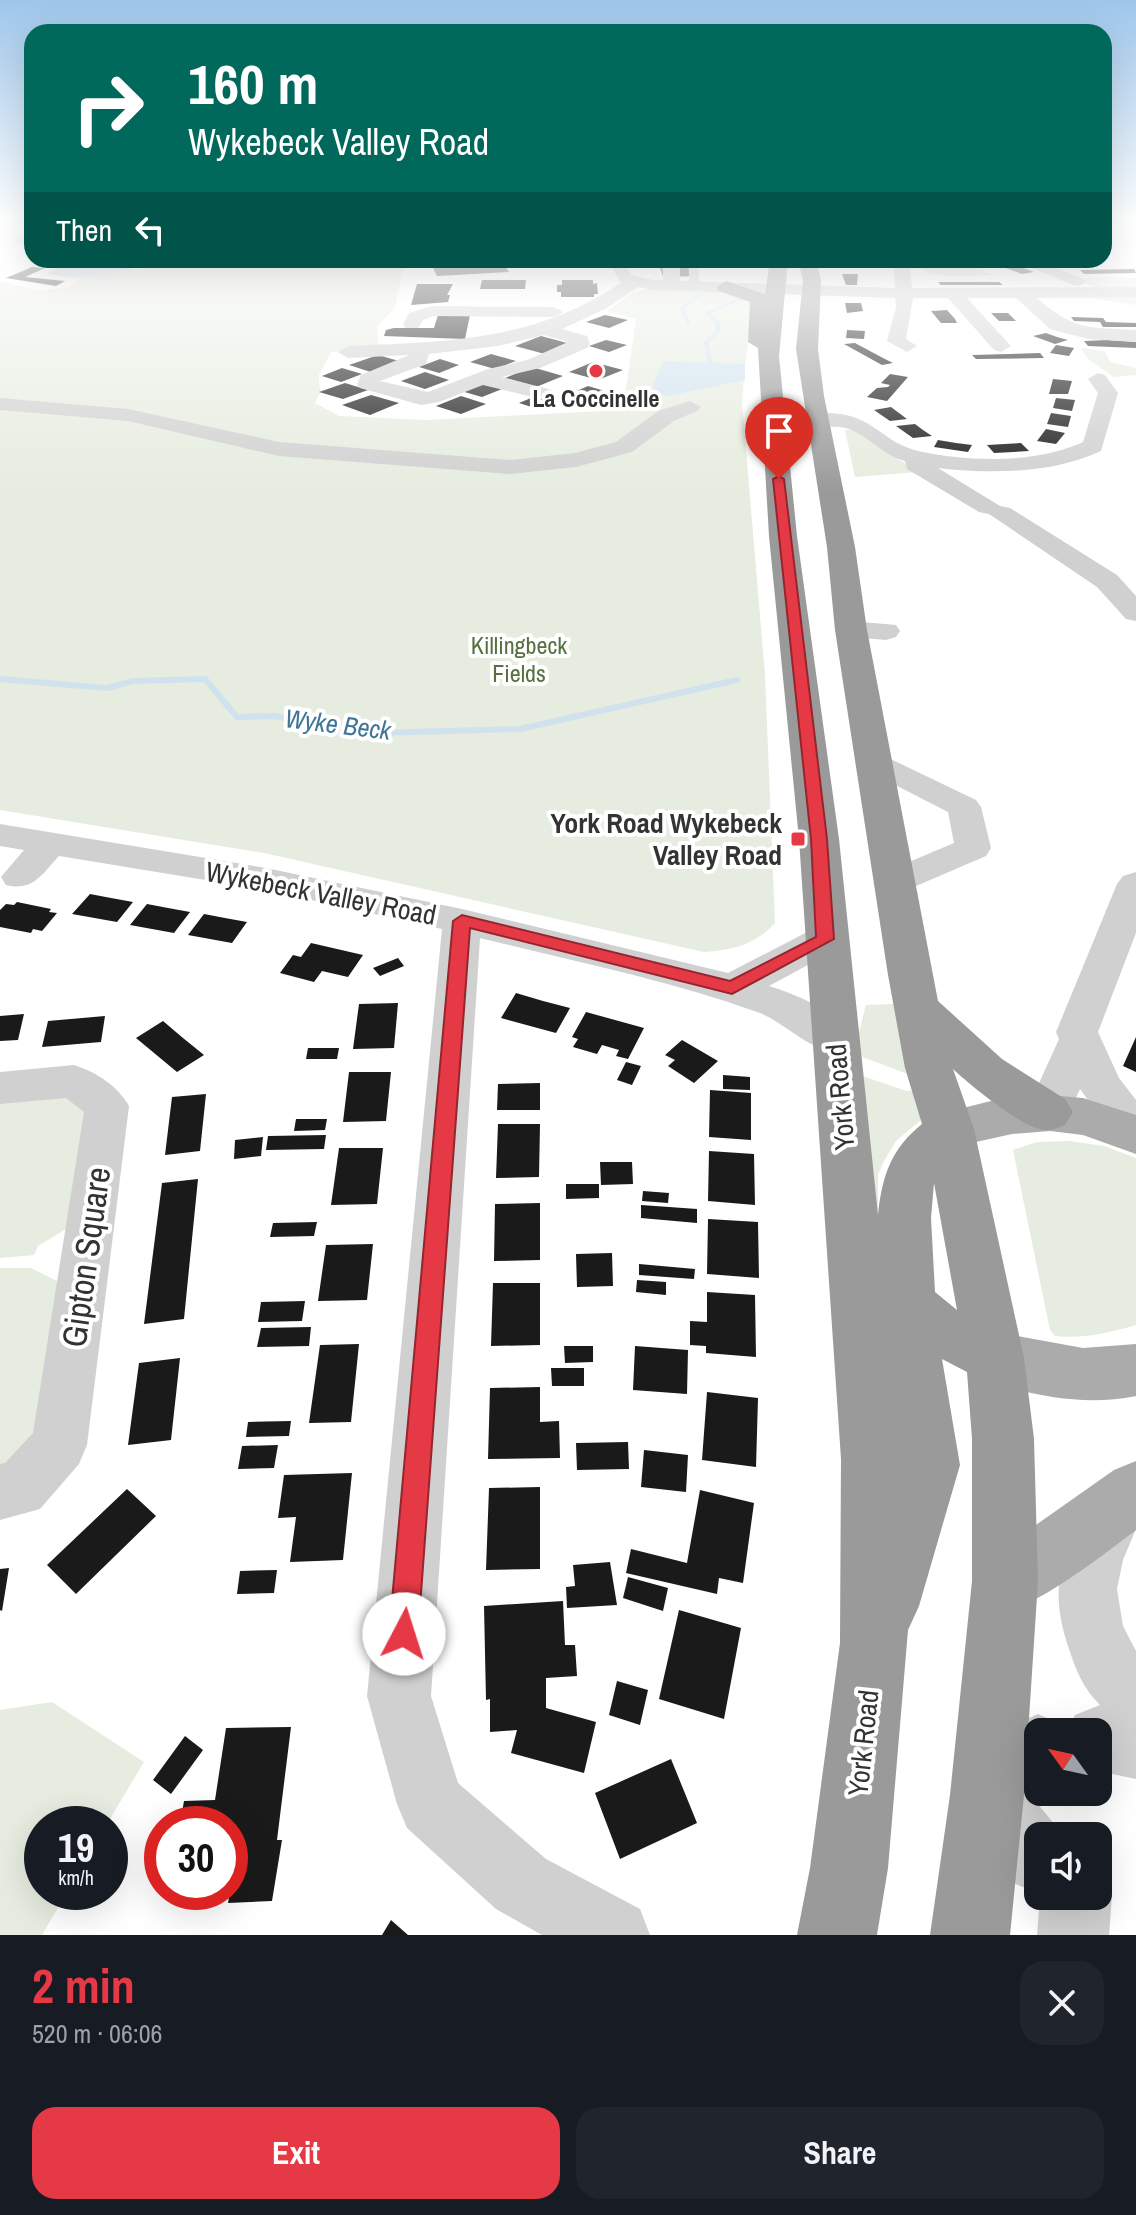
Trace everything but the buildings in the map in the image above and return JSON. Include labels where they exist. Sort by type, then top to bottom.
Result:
[{"type":"highway","points":[[759,313],[758,344],[769,362]]},
{"type":"highway","name":"York Road","points":[[774,313],[769,362],[783,536],[819,839],[825,939],[872,1459],[874,1643],[849,1868],[837,1935]]},
{"type":"highway","points":[[807,313],[807,349],[817,420],[917,1008],[929,1068],[949,1129],[995,1358],[1003,1439],[1005,1581],[1000,1820],[970,1935]]},
{"type":"highway","points":[[917,1008],[985,1071],[1048,1112]]},
{"type":"highway","points":[[874,1643],[929,1465],[908,1307],[904,1205],[914,1164],[949,1129]]},
{"type":"highway","points":[[853,1250],[908,1307],[939,1329],[995,1358]]},
{"type":"main road","points":[[949,1129],[1048,1112],[1092,1118],[1136,1134]]},
{"type":"main road","points":[[995,1358],[1075,1376],[1115,1375],[1136,1370]]},
{"type":"main road","points":[[1005,1581],[1056,1550],[1126,1499]]},
{"type":"street","points":[[412,324],[415,317],[425,313]]},
{"type":"street","points":[[486,313],[487,319],[514,322],[526,320],[534,313]]},
{"type":"street","points":[[552,313],[579,317]]},
{"type":"street","points":[[348,352],[485,343],[547,330],[586,313]]},
{"type":"street","points":[[903,313],[896,341],[907,346]]},
{"type":"street","points":[[971,313],[1001,346]]},
{"type":"street","points":[[1044,313],[1057,325],[1088,333],[1136,336]]},
{"type":"street","points":[[419,349],[419,360],[368,379],[367,384],[425,399],[554,357],[580,344],[580,340],[547,330]]},
{"type":"street","points":[[973,346],[1024,345]]},
{"type":"street","points":[[481,379],[545,394]]},
{"type":"street","points":[[903,454],[966,463],[1027,464],[1082,454],[1093,446],[1097,437],[1099,381]]},
{"type":"street","points":[[0,404],[128,415],[279,449],[496,467],[547,464],[602,454],[624,447],[666,416],[690,407]]},
{"type":"street","points":[[817,420],[856,424],[1107,581],[1136,613]]},
{"type":"street","points":[[851,630],[886,631]]},
{"type":"street","points":[[876,762],[964,807],[973,848],[896,881]]},
{"type":"street","name":"Wykebeck Valley Road","points":[[0,835],[266,879],[462,921],[732,988],[781,1005],[834,1038]]},
{"type":"street","points":[[21,878],[50,844]]},
{"type":"street","points":[[1136,884],[1077,1032],[1100,1086],[1136,1134]]},
{"type":"street","points":[[462,921],[399,1696],[431,1804],[521,1884],[614,1935]]},
{"type":"street","points":[[732,988],[825,939]]},
{"type":"street","points":[[1048,1112],[1079,1041]]},
{"type":"street","name":"Gipton Square","points":[[0,1088],[74,1081],[107,1106],[59,1445],[20,1489],[0,1492]]},
{"type":"street","points":[[1126,1499],[1093,1559],[1087,1589],[1092,1626],[1107,1667],[1136,1697]]},
{"type":"street","points":[[1112,1741],[1136,1746]]},
{"type":"street","points":[[1000,1820],[1014,1766],[1024,1758]]},
{"type":"street","points":[[1073,1935],[1075,1910]]},
{"type":"green space","name":"Killingbeck Fields","points":[[0,313],[389,313],[377,327],[379,351],[331,352],[319,375],[320,392],[315,403],[339,416],[427,420],[623,410],[636,319],[615,313],[753,313],[742,403],[765,675],[775,923],[760,937],[725,950],[704,952],[264,853],[0,810]]},
{"type":"green space","points":[[1081,348],[1105,351],[1110,362],[1136,368],[1136,375],[1114,377],[1088,359]]},
{"type":"green space","points":[[853,429],[918,472],[855,477],[845,430]]},
{"type":"green space","points":[[894,1004],[913,1076],[857,1055],[856,1044],[866,1005]]},
{"type":"green space","points":[[854,1073],[906,1091],[915,1090],[921,1120],[896,1141],[878,1175],[878,1227]]},
{"type":"green space","points":[[74,1081],[107,1106],[92,1213],[38,1246],[34,1255],[0,1258],[0,1088]]},
{"type":"green space","points":[[1069,1141],[1104,1146],[1136,1158],[1136,1325],[1076,1337],[1055,1336],[1050,1330],[1013,1150],[1037,1142]]},
{"type":"green space","points":[[0,1268],[31,1268],[81,1293],[59,1445],[0,1492]]},
{"type":"green space","points":[[52,1702],[144,1762],[118,1806],[24,1806],[24,1910],[57,1910],[42,1935],[0,1935],[0,1710]]},
{"type":"water","points":[[663,361],[745,364],[745,380],[660,395],[653,387]]},
{"type":"waterway","points":[[684,313],[688,322]]},
{"type":"waterway","points":[[708,313],[718,323],[718,331],[706,343],[709,357]]},
{"type":"waterway","points":[[709,355],[710,362]]},
{"type":"waterway","name":"Wyke Beck","points":[[0,679],[107,688],[133,681],[205,679],[237,717],[275,716],[374,733],[520,729],[737,680]]},
{"type":"place","name":"La Coccinelle","points":[[596,371]]},
{"type":"place","name":"York Road Wykebeck Valley Road","points":[[798,839]]},
{"type":"route","points":[[404,1634],[462,921],[732,988],[825,939],[819,839],[779,479]]}]
